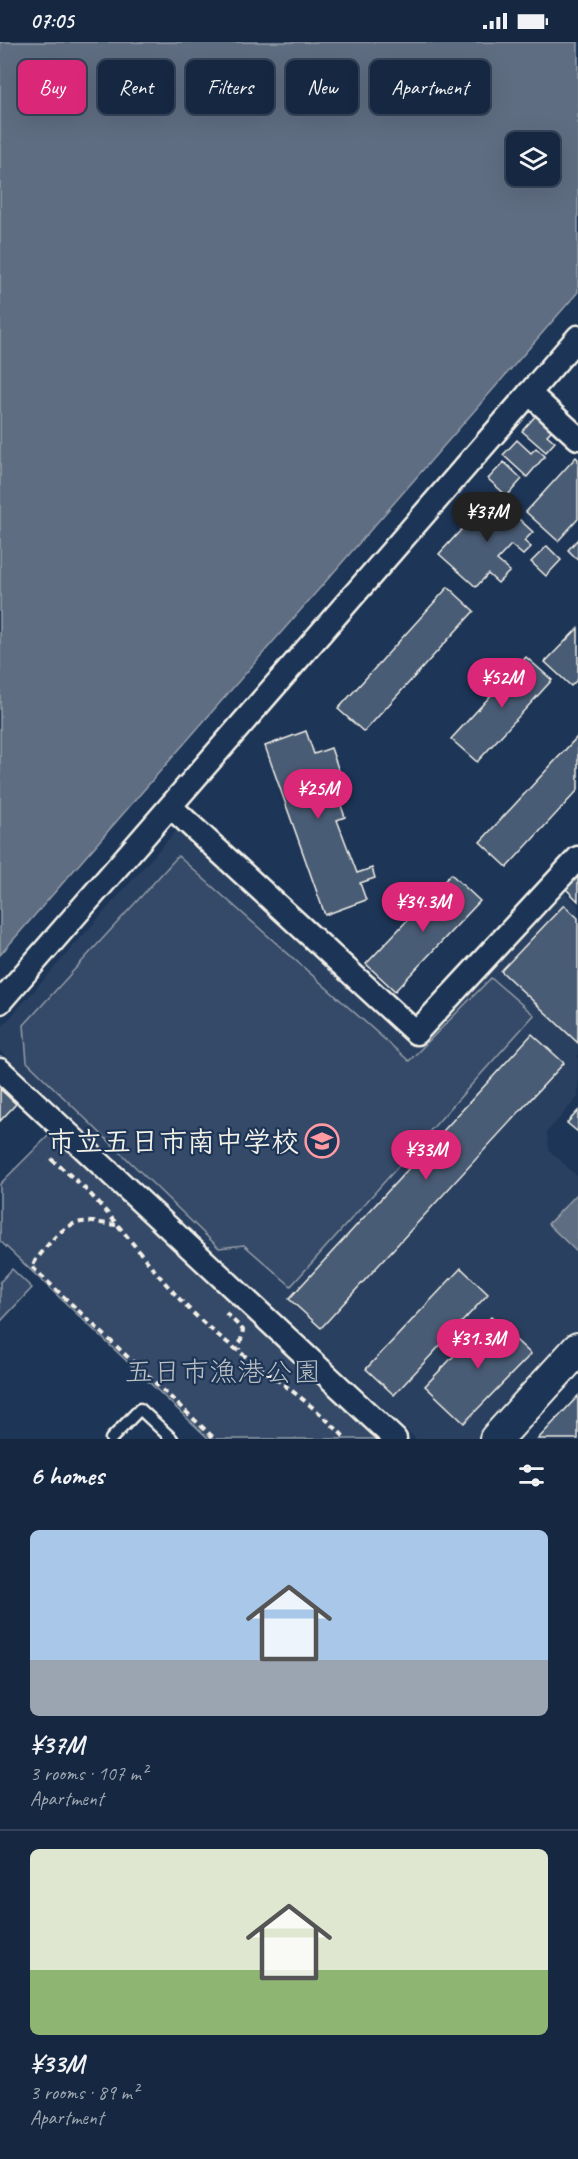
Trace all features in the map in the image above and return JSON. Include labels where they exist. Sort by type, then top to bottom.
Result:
[{"type":"street","points":[[0,1002],[578,337]]},
{"type":"street","points":[[529,393],[578,438]]},
{"type":"street","points":[[171,807],[416,1033],[578,858]]},
{"type":"street","points":[[0,1070],[395,1439]]},
{"type":"street","points":[[495,1439],[578,1349]]},
{"type":"lane","points":[[111,1439],[140,1409],[172,1439]]},
{"type":"path","points":[[51,1159],[82,1186],[150,1267],[216,1334],[297,1394],[328,1420],[346,1439]]},
{"type":"path","points":[[116,1225],[81,1222],[71,1225],[31,1266],[215,1439]]},
{"type":"shaded area","points":[[0,42],[578,42],[578,292],[0,955]]},
{"type":"shaded area","name":"市立五日市南中学校","points":[[184,830],[420,1046],[562,890],[578,905],[578,1097],[547,1132],[549,1150],[578,1177],[578,1329],[478,1439],[416,1439],[0,1051],[0,1029],[175,832]]},
{"type":"shaded area","points":[[578,1193],[578,1253],[548,1224]]},
{"type":"green space","points":[[178,856],[409,1061],[491,978],[534,1015],[291,1286],[244,1245],[219,1248],[27,1062],[24,1025]]},
{"type":"green space","name":"五日市漁港公園","points":[[53,1131],[382,1439],[209,1439],[0,1241],[0,1184]]},
{"type":"green space","points":[[12,1269],[32,1288],[0,1322],[0,1282]]},
{"type":"building","points":[[538,413],[555,427],[547,435],[555,442],[546,452],[522,431]]},
{"type":"building","points":[[517,440],[531,453],[536,448],[545,456],[527,477],[503,455]]},
{"type":"building","points":[[576,457],[578,459],[578,519],[558,541],[526,512]]},
{"type":"building","points":[[504,462],[522,479],[507,496],[488,479]]},
{"type":"building","points":[[493,495],[533,532],[524,541],[531,547],[523,555],[511,545],[497,560],[510,571],[498,583],[488,574],[476,587],[439,554]]},
{"type":"building","points":[[578,539],[578,560],[568,550]]},
{"type":"building","points":[[547,546],[561,560],[546,576],[531,562]]},
{"type":"building","points":[[448,587],[474,611],[364,732],[338,709]]},
{"type":"building","points":[[578,628],[578,679],[571,686],[545,662]]},
{"type":"building","points":[[526,657],[552,680],[477,762],[451,739]]},
{"type":"building","points":[[306,731],[314,754],[331,748],[339,771],[330,774],[345,817],[337,820],[357,873],[372,868],[375,878],[360,883],[366,900],[325,915],[265,746]]},
{"type":"building","points":[[578,736],[578,790],[507,867],[480,842]]},
{"type":"building","points":[[578,873],[578,901],[564,887]]},
{"type":"building","points":[[451,874],[480,901],[395,991],[366,964]]},
{"type":"building","points":[[564,905],[578,918],[578,1043],[501,971]]},
{"type":"building","points":[[532,1034],[564,1063],[321,1328],[289,1299]]},
{"type":"building","points":[[0,1089],[16,1104],[0,1121]]},
{"type":"building","points":[[578,1111],[578,1132],[567,1123]]},
{"type":"building","points":[[461,1268],[488,1294],[394,1395],[366,1369]]},
{"type":"building","points":[[491,1317],[531,1354],[464,1423],[425,1386]]},
{"type":"building","points":[[578,1396],[578,1439],[538,1439]]},
{"type":"place","name":"市立五日市南中学校","points":[[322,1141]]}]
